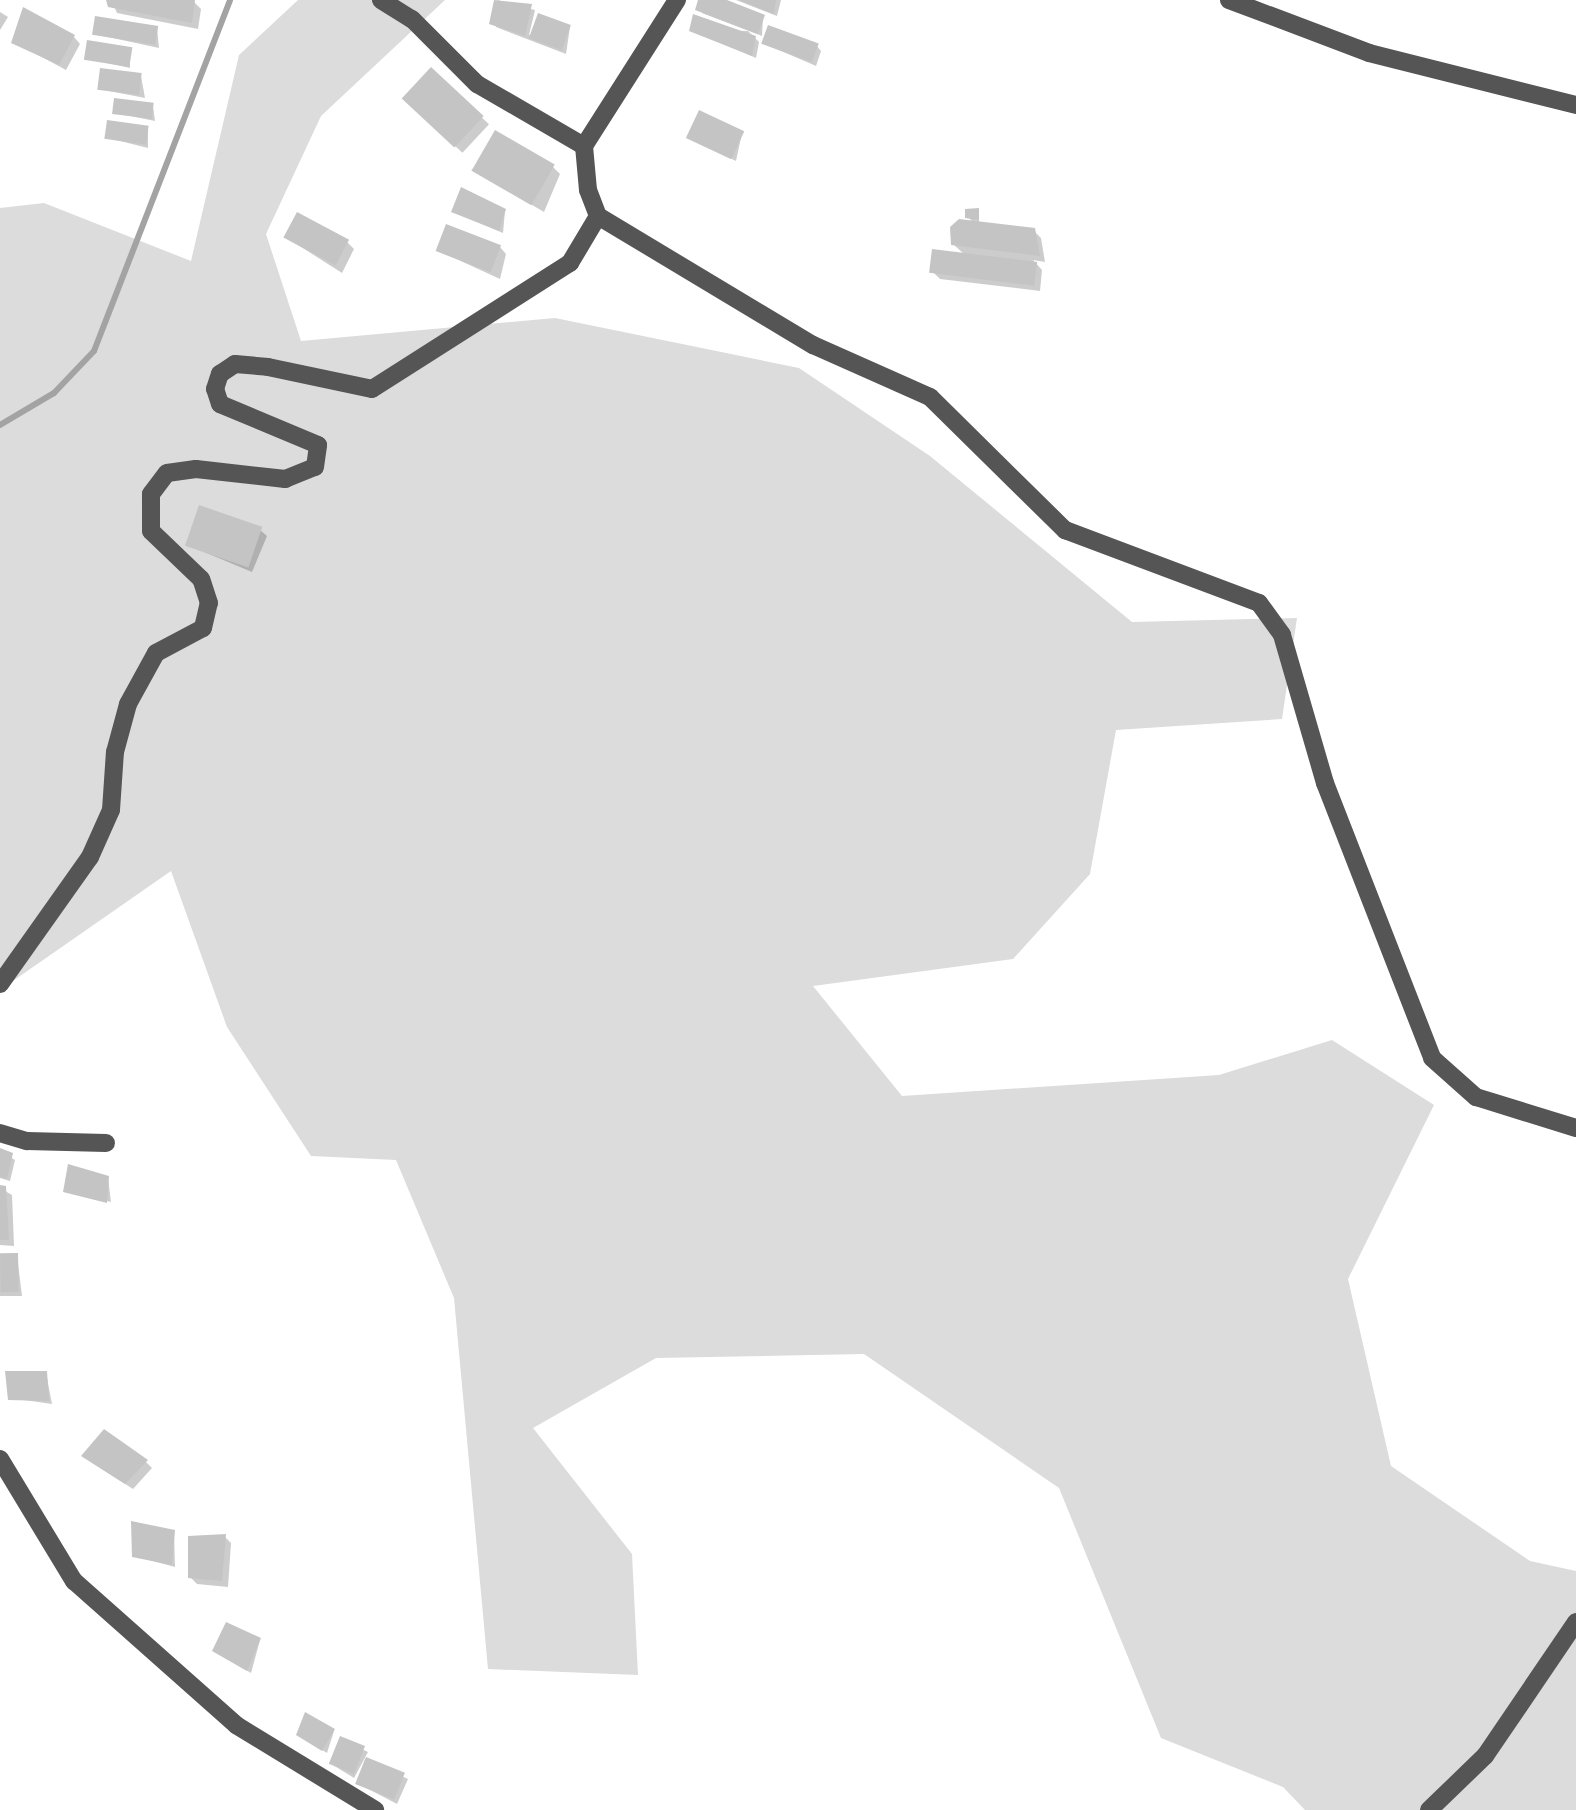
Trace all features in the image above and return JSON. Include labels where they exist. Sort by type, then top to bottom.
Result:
[{"type":"street","points":[[381,0],[412,20],[477,84],[584,146]]},
{"type":"street","points":[[676,0],[584,146],[588,190],[598,216],[813,345],[930,397],[1066,530],[1226,584],[1259,602],[1282,634],[1325,783],[1432,1058],[1476,1097],[1576,1128]]},
{"type":"street","points":[[1229,0],[1368,54],[1576,105]]},
{"type":"street","points":[[0,984],[90,856],[111,810],[115,752],[128,704],[156,653],[204,628],[210,602],[201,579],[151,531],[151,494],[166,473],[196,469],[285,480],[314,467],[318,445],[220,404],[215,389],[220,374],[235,364],[268,367],[372,389],[570,263],[598,216]]},
{"type":"street","points":[[0,1133],[27,1141],[106,1143]]},
{"type":"street","points":[[0,1459],[74,1581],[236,1726],[375,1810]]},
{"type":"street","points":[[1429,1810],[1485,1756],[1576,1622]]},
{"type":"shaded area","points":[[298,0],[445,0],[321,116],[266,234],[301,341],[555,318],[799,368],[930,456],[1132,622],[1297,618],[1282,719],[1116,730],[1090,874],[1013,959],[813,986],[902,1096],[1219,1075],[1332,1040],[1434,1105],[1348,1279],[1391,1466],[1530,1561],[1576,1571],[1576,1810],[1305,1810],[1283,1787],[1161,1738],[1059,1488],[864,1354],[656,1358],[533,1428],[632,1554],[638,1675],[488,1669],[454,1298],[396,1160],[311,1156],[227,1027],[171,871],[0,990],[0,208],[44,203],[191,261],[239,55]]},
{"type":"building","points":[[106,0],[195,0],[192,23],[108,7]]},
{"type":"building","points":[[494,0],[532,4],[525,36],[489,24]]},
{"type":"building","points":[[698,0],[727,0],[765,15],[758,34],[695,10]]},
{"type":"building","points":[[739,0],[776,0],[774,14]]},
{"type":"building","points":[[23,7],[75,35],[59,65],[11,43]]},
{"type":"building","points":[[538,13],[571,25],[562,50],[529,38]]},
{"type":"building","points":[[693,14],[756,36],[752,56],[689,31]]},
{"type":"building","points":[[95,16],[158,26],[155,45],[92,35]]},
{"type":"building","points":[[768,25],[819,43],[812,62],[761,44]]},
{"type":"building","points":[[87,40],[132,47],[129,67],[84,60]]},
{"type":"building","points":[[431,67],[484,116],[454,148],[402,98]]},
{"type":"building","points":[[100,68],[142,73],[139,95],[97,90]]},
{"type":"building","points":[[114,98],[154,103],[152,119],[112,114]]},
{"type":"building","points":[[699,110],[744,131],[731,159],[686,138]]},
{"type":"building","points":[[107,120],[149,126],[146,145],[104,139]]},
{"type":"building","points":[[495,130],[555,164],[531,205],[472,171]]},
{"type":"building","points":[[461,187],[506,209],[499,231],[451,212]]},
{"type":"building","points":[[979,208],[979,220],[965,218],[965,209]]},
{"type":"building","points":[[297,212],[349,240],[335,265],[283,238]]},
{"type":"building","points":[[959,219],[1035,228],[1040,256],[951,245],[950,227]]},
{"type":"building","points":[[446,224],[501,245],[491,272],[436,251]]},
{"type":"building","points":[[932,249],[1037,262],[1034,286],[929,273]]},
{"type":"building","points":[[199,505],[262,527],[248,567],[185,546]]},
{"type":"building","points":[[0,1148],[13,1153],[7,1179],[0,1177]]},
{"type":"building","points":[[68,1164],[109,1176],[107,1203],[63,1192]]},
{"type":"building","points":[[0,1185],[6,1186],[9,1240],[0,1240]]},
{"type":"building","points":[[0,1253],[18,1253],[19,1292],[1,1292]]},
{"type":"building","points":[[5,1371],[47,1371],[49,1401],[8,1400]]},
{"type":"building","points":[[104,1429],[148,1460],[125,1484],[81,1456]]},
{"type":"building","points":[[131,1521],[175,1530],[172,1565],[132,1557]]},
{"type":"building","points":[[226,1534],[222,1581],[188,1578],[188,1536]]},
{"type":"building","points":[[226,1622],[261,1638],[247,1671],[212,1651]]},
{"type":"building","points":[[305,1712],[335,1729],[322,1751],[296,1735]]},
{"type":"building","points":[[340,1736],[365,1746],[354,1774],[329,1764]]},
{"type":"building","points":[[366,1757],[405,1773],[394,1800],[355,1784]]},
{"type":"waterway","points":[[0,425],[54,393],[94,351],[230,0]]}]
